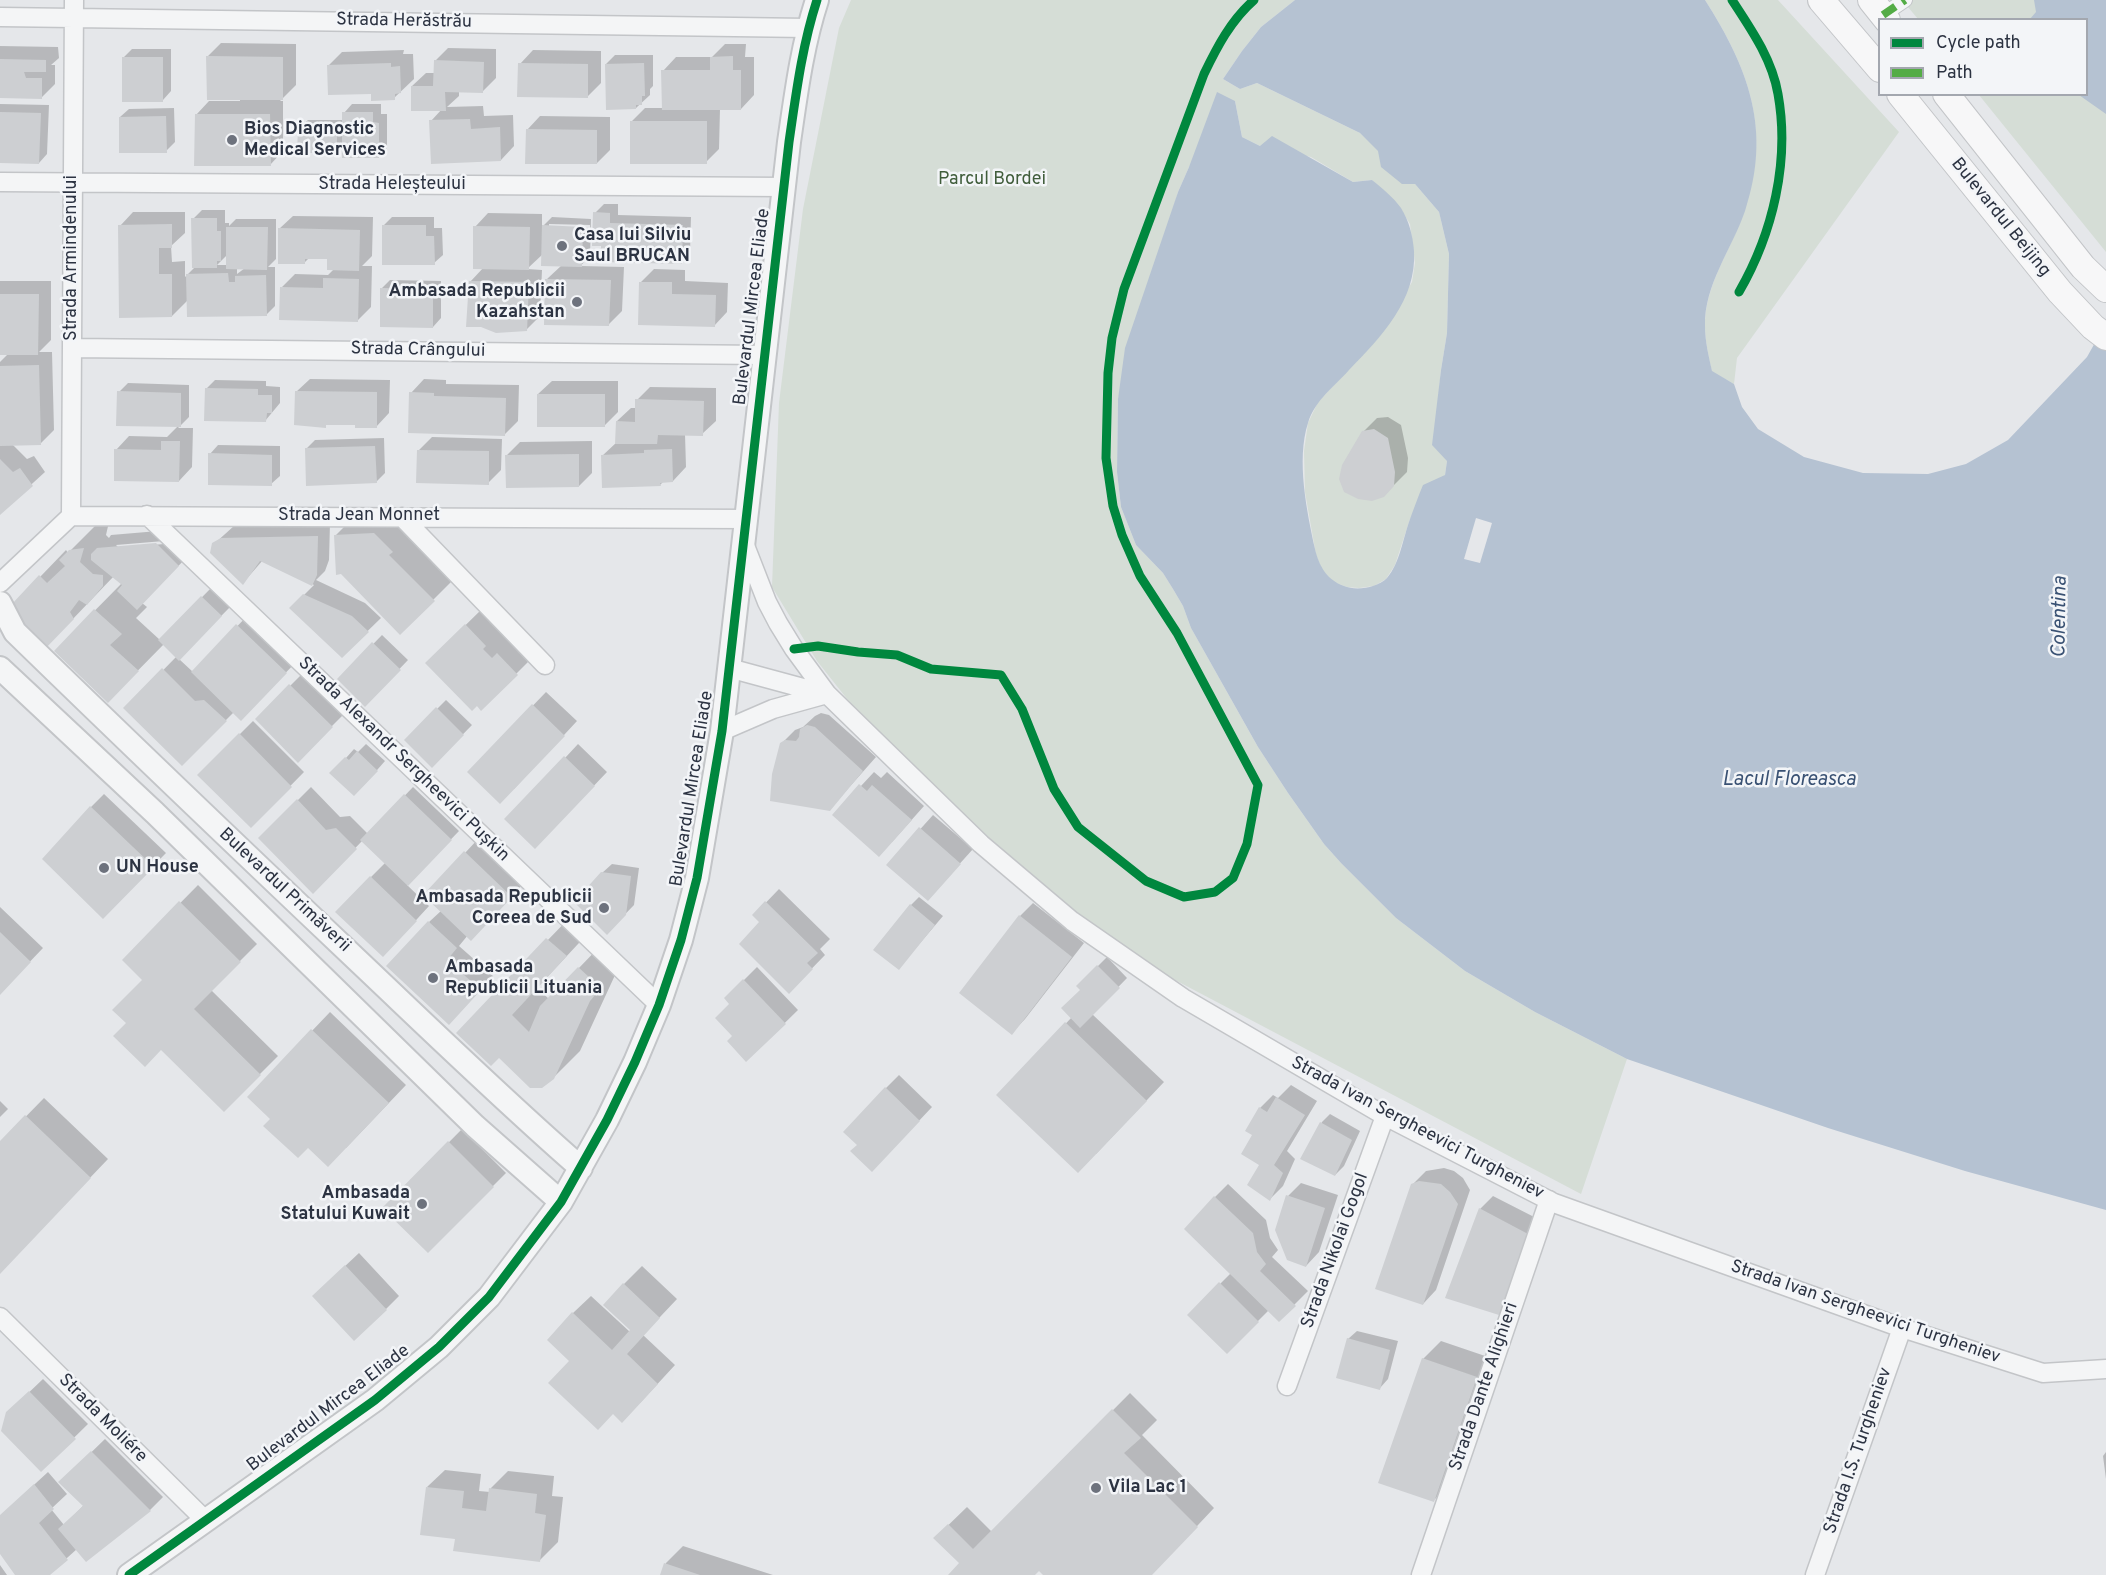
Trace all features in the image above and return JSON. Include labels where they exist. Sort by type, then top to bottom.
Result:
[{"type":"main road","points":[[1821,0],[1878,67]]},
{"type":"main road","name":"Bulevardul Beijing","points":[[1902,96],[2060,292],[2093,327],[2106,337]]},
{"type":"main road","name":"Bulevardul Beijing","points":[[1948,96],[2083,267],[2106,289]]},
{"type":"street","name":"Bulevardul Mircea Eliade","points":[[129,1575],[375,1400],[439,1347],[489,1297],[561,1202],[608,1120],[635,1062],[659,1005],[681,939],[697,878],[722,731],[798,78],[808,27],[817,0]]},
{"type":"street","points":[[1880,11],[1905,0]]},
{"type":"street","name":"Strada Herăstrău","points":[[0,17],[74,9],[808,27]]},
{"type":"street","name":"Strada Armindenului","points":[[71,516],[74,9]]},
{"type":"street","name":"Strada Heleșteului","points":[[0,182],[784,187]]},
{"type":"street","name":"Strada Crângului","points":[[72,348],[764,355]]},
{"type":"street","name":"Strada Alexandr Sergheevici Pușkin","points":[[147,515],[659,1005]]},
{"type":"street","points":[[0,583],[71,516]]},
{"type":"street","name":"Strada Jean Monnet","points":[[71,516],[746,519]]},
{"type":"street","points":[[402,517],[546,665]]},
{"type":"street","name":"Strada Ivan Sergheevici Turgheniev","points":[[744,543],[767,602],[778,623],[827,694],[981,844],[1072,921],[1183,998],[1385,1116],[1549,1200],[1902,1328],[2043,1373],[2106,1369]]},
{"type":"street","name":"Bulevardul Primăverii","points":[[0,603],[15,632],[169,782],[415,1015],[581,1168]]},
{"type":"street","name":"Bulevardul Primăverii","points":[[0,668],[164,822],[475,1126],[561,1202]]},
{"type":"street","name":"Strada Ivan Sergheevici Turgheniev","points":[[729,668],[827,694]]},
{"type":"street","points":[[722,731],[773,709],[827,694]]},
{"type":"street","name":"Strada Nikolai Gogol","points":[[1287,1386],[1385,1116]]},
{"type":"street","name":"Strada Dante Alighieri","points":[[1421,1575],[1549,1200]]},
{"type":"street","name":"Strada Moliére","points":[[0,1317],[204,1520]]},
{"type":"street","name":"Strada I.S. Turgheniev","points":[[1815,1575],[1902,1328]]},
{"type":"green space","name":"Parcul Bordei","points":[[851,0],[1295,0],[1261,27],[1223,79],[1240,89],[1257,83],[1360,133],[1415,184],[1439,212],[1449,254],[1447,333],[1438,401],[1447,461],[1445,475],[1410,519],[1395,565],[1386,579],[1374,586],[1347,587],[1333,582],[1322,570],[1316,555],[1305,492],[1304,451],[1308,423],[1318,402],[1379,337],[1412,282],[1415,263],[1410,224],[1400,208],[1372,180],[1353,182],[1311,157],[1260,146],[1242,137],[1235,101],[1189,167],[1178,192],[1118,399],[1117,472],[1121,507],[1136,545],[1163,573],[1173,589],[1183,606],[1191,628],[1258,747],[1324,844],[1341,863],[1396,918],[1465,971],[1535,1012],[1627,1059],[1581,1194],[1158,971],[1056,900],[970,825],[867,724],[817,661],[772,587],[779,403],[803,209],[839,28]]},
{"type":"green space","points":[[1705,0],[1778,0],[1899,132],[1737,358],[1734,384],[1712,372],[1706,338],[1706,312],[1709,296],[1739,225],[1752,182],[1756,154],[1756,127],[1752,101],[1734,51]]},
{"type":"green space","points":[[1902,0],[2106,0],[2106,252],[1980,96],[2088,96],[2088,18],[1917,18]]},
{"type":"water","name":"Lacul Floreasca","points":[[1295,0],[1705,0],[1734,51],[1752,101],[1756,127],[1753,182],[1740,225],[1709,296],[1705,326],[1706,344],[1712,371],[1734,384],[1742,407],[1758,429],[1804,457],[1863,473],[1928,474],[1966,464],[2008,440],[2087,357],[2106,323],[2106,1210],[1965,1171],[1828,1128],[1627,1059],[1535,1012],[1465,971],[1396,918],[1324,844],[1288,793],[1258,747],[1191,628],[1183,606],[1173,589],[1163,573],[1136,545],[1121,507],[1117,472],[1118,399],[1125,348],[1178,192],[1217,92],[1235,101],[1242,137],[1260,146],[1272,136],[1353,182],[1372,180],[1401,208],[1412,234],[1414,251],[1410,286],[1395,317],[1315,407],[1308,423],[1303,453],[1304,486],[1315,549],[1325,572],[1333,580],[1349,588],[1366,588],[1387,578],[1401,550],[1423,485],[1445,475],[1447,461],[1432,445],[1447,333],[1449,254],[1439,212],[1415,184],[1402,184],[1381,167],[1378,151],[1360,133],[1257,83],[1240,89],[1223,79],[1261,27]]},
{"type":"water","points":[[2034,0],[2106,0],[2106,114],[2080,96],[2088,96],[2088,18],[2031,18],[2036,12]]},
{"type":"pier","points":[[1476,518],[1492,523],[1480,563],[1464,559]]},
{"type":"building","points":[[206,56],[283,57],[283,100],[207,100]]},
{"type":"building","points":[[733,56],[733,70],[741,70],[741,110],[662,110],[661,70],[710,70],[710,57]]},
{"type":"building","points":[[122,57],[163,57],[163,102],[122,102]]},
{"type":"building","points":[[0,59],[46,60],[46,72],[24,72],[26,78],[42,78],[42,99],[0,98]]},
{"type":"building","points":[[434,60],[484,62],[483,93],[445,92],[446,111],[411,111],[411,86],[433,86]]},
{"type":"building","points":[[391,63],[391,67],[400,66],[401,93],[395,94],[395,100],[371,101],[371,94],[328,95],[327,65]]},
{"type":"building","points":[[518,63],[588,64],[588,98],[517,97]]},
{"type":"building","points":[[644,63],[645,96],[642,96],[642,105],[636,105],[636,109],[606,110],[605,64]]},
{"type":"building","points":[[0,112],[41,113],[39,164],[0,163]]},
{"type":"building","points":[[342,112],[373,112],[373,122],[379,123],[379,158],[342,158]]},
{"type":"building","name":"Bios Diagnostic Medical Services","points":[[195,114],[270,114],[271,166],[194,166]]},
{"type":"building","points":[[166,116],[167,153],[119,153],[119,117]]},
{"type":"building","points":[[470,119],[471,129],[500,127],[501,161],[431,164],[429,120]]},
{"type":"building","points":[[630,121],[707,121],[707,164],[630,164]]},
{"type":"building","points":[[298,128],[337,128],[337,153],[297,153]]},
{"type":"building","points":[[526,129],[597,130],[597,164],[525,164]]},
{"type":"building","points":[[593,212],[610,213],[610,223],[683,225],[682,264],[601,262],[601,246],[592,246]]},
{"type":"building","points":[[191,218],[217,218],[217,231],[221,231],[221,261],[217,261],[217,268],[192,268]]},
{"type":"building","points":[[172,224],[172,248],[159,248],[159,274],[172,274],[172,317],[119,318],[118,225]]},
{"type":"building","points":[[382,225],[426,225],[426,236],[434,236],[435,265],[382,265]]},
{"type":"building","name":"Casa lui Silviu Saul BRUCAN","points":[[542,225],[583,227],[582,267],[541,266]]},
{"type":"building","points":[[473,226],[530,227],[529,270],[473,269]]},
{"type":"building","points":[[226,227],[268,227],[267,270],[226,269]]},
{"type":"building","points":[[278,228],[360,230],[359,271],[327,270],[327,259],[305,259],[305,264],[278,264]]},
{"type":"building","points":[[228,273],[229,282],[235,282],[235,276],[266,275],[267,316],[187,317],[186,274]]},
{"type":"building","points":[[323,278],[359,279],[358,322],[279,320],[280,287],[323,288]]},
{"type":"building","name":"Ambasada Republicii Kazahstan","points":[[545,279],[611,280],[609,326],[544,325]]},
{"type":"building","points":[[469,281],[529,282],[527,331],[496,333],[481,327],[466,327]]},
{"type":"building","points":[[639,282],[672,282],[672,294],[716,295],[715,327],[638,325]]},
{"type":"building","points":[[380,288],[433,289],[433,328],[380,327]]},
{"type":"building","points":[[0,294],[39,294],[38,355],[0,355]]},
{"type":"building","points":[[39,365],[41,445],[0,446],[0,366]]},
{"type":"building","points":[[205,388],[258,389],[258,395],[272,395],[272,413],[267,413],[266,422],[204,421]]},
{"type":"building","points":[[117,391],[181,393],[181,427],[116,426]]},
{"type":"building","points":[[295,391],[377,392],[377,428],[355,428],[355,425],[326,425],[326,428],[294,425]]},
{"type":"building","points":[[409,392],[434,393],[434,396],[506,398],[505,436],[408,433]]},
{"type":"building","points":[[537,394],[605,394],[605,427],[537,427]]},
{"type":"building","points":[[635,399],[704,401],[703,436],[658,435],[657,444],[615,444],[616,421],[635,422]]},
{"type":"building","points":[[1374,429],[1388,438],[1395,472],[1394,486],[1384,497],[1372,501],[1358,499],[1344,492],[1339,479],[1342,465],[1362,431]]},
{"type":"building","points":[[161,441],[180,441],[179,482],[114,481],[114,449],[161,450]]},
{"type":"building","points":[[375,446],[377,483],[306,486],[305,448]]},
{"type":"building","points":[[672,449],[673,482],[660,483],[661,486],[602,488],[601,455]]},
{"type":"building","points":[[417,450],[489,451],[489,485],[416,483]]},
{"type":"building","points":[[208,453],[272,455],[272,486],[208,485]]},
{"type":"building","points":[[579,454],[579,487],[506,488],[505,455]]},
{"type":"building","points":[[0,459],[13,472],[20,468],[33,486],[0,515]]},
{"type":"building","points":[[374,533],[393,552],[389,555],[435,601],[400,635],[341,574],[336,575],[334,535]]},
{"type":"building","points":[[318,536],[317,575],[312,586],[260,561],[243,585],[210,553],[212,543],[221,538]]},
{"type":"building","points":[[156,543],[179,566],[137,610],[117,591],[122,585],[91,560],[91,554],[97,548]]},
{"type":"building","points":[[84,548],[80,562],[93,574],[103,575],[103,586],[87,605],[79,600],[70,612],[74,619],[43,651],[14,622],[11,605],[39,575],[47,583],[65,566],[59,560],[69,550]]},
{"type":"building","points":[[303,594],[352,616],[369,632],[342,658],[289,608]]},
{"type":"building","points":[[201,596],[222,616],[179,661],[158,640]]},
{"type":"building","points":[[94,609],[122,634],[110,645],[139,671],[108,703],[54,651]]},
{"type":"building","points":[[236,624],[287,673],[241,721],[191,672]]},
{"type":"building","points":[[465,624],[486,646],[483,649],[492,658],[497,653],[518,675],[481,711],[477,706],[472,711],[425,663]]},
{"type":"building","points":[[372,642],[401,670],[365,707],[337,679]]},
{"type":"building","points":[[162,668],[195,701],[204,700],[227,721],[182,766],[123,708]]},
{"type":"building","points":[[289,684],[333,727],[298,763],[255,719]]},
{"type":"building","points":[[532,704],[565,736],[500,804],[467,772]]},
{"type":"building","points":[[436,707],[464,735],[432,768],[404,740]]},
{"type":"building","points":[[807,725],[815,727],[863,771],[830,811],[770,801],[772,774],[780,743],[785,740],[796,741],[800,729]]},
{"type":"building","points":[[239,733],[292,787],[251,828],[197,775]]},
{"type":"building","points":[[357,751],[378,771],[354,796],[329,773],[345,757],[349,760]]},
{"type":"building","points":[[564,756],[595,786],[535,849],[504,819]]},
{"type":"building","points":[[859,784],[867,791],[872,785],[912,820],[879,857],[832,815]]},
{"type":"building","points":[[404,794],[452,840],[408,886],[360,840]]},
{"type":"building","points":[[297,799],[326,830],[336,828],[357,849],[313,894],[258,838]]},
{"type":"building","points":[[90,806],[154,867],[103,919],[42,859]]},
{"type":"building","points":[[919,827],[961,864],[928,901],[886,865]]},
{"type":"building","points":[[464,851],[512,897],[471,941],[423,895]]},
{"type":"building","name":"Ambasada Republicii Coreea de Sud","points":[[601,872],[631,876],[626,915],[607,935],[574,902]]},
{"type":"building","points":[[370,876],[417,921],[383,957],[335,912]]},
{"type":"building","points":[[179,901],[241,962],[194,1009],[261,1075],[224,1112],[161,1050],[145,1067],[113,1036],[126,1023],[112,1010],[142,980],[122,960]]},
{"type":"building","points":[[765,901],[818,953],[807,963],[813,969],[789,994],[739,944],[759,922],[752,915]]},
{"type":"building","points":[[910,904],[935,925],[899,970],[873,950]]},
{"type":"building","points":[[1019,915],[1072,957],[1012,1035],[959,993]]},
{"type":"building","name":"Ambasada Republicii Lituania","points":[[428,921],[457,948],[447,960],[481,990],[449,1025],[386,966]]},
{"type":"building","points":[[0,932],[31,962],[0,995]]},
{"type":"building","points":[[546,938],[567,956],[512,1015],[529,1032],[540,1006],[578,967],[601,988],[590,1001],[554,1079],[542,1088],[530,1088],[499,1058],[491,1066],[456,1033]]},
{"type":"building","points":[[1097,965],[1120,988],[1080,1028],[1061,1008],[1080,990],[1076,986]]},
{"type":"building","points":[[743,979],[786,1024],[746,1062],[727,1041],[732,1036],[715,1018],[729,1004],[724,998]]},
{"type":"building","points":[[1065,1022],[1147,1101],[1078,1173],[996,1095]]},
{"type":"building","points":[[311,1029],[389,1103],[328,1167],[308,1148],[298,1158],[263,1126],[270,1119],[247,1097]]},
{"type":"building","points":[[885,1087],[920,1121],[872,1172],[850,1151],[857,1145],[843,1132]]},
{"type":"building","points":[[1276,1097],[1305,1115],[1274,1165],[1283,1173],[1270,1201],[1247,1185],[1259,1165],[1241,1154],[1252,1135],[1245,1131],[1259,1107],[1267,1112]]},
{"type":"building","points":[[25,1115],[91,1178],[0,1274],[0,1141]]},
{"type":"building","points":[[1320,1122],[1352,1140],[1335,1176],[1300,1159]]},
{"type":"building","points":[[448,1141],[494,1187],[428,1253],[382,1208]]},
{"type":"building","points":[[1419,1181],[1441,1184],[1458,1204],[1423,1305],[1375,1289],[1411,1184]]},
{"type":"building","points":[[1286,1195],[1325,1208],[1306,1267],[1287,1260],[1275,1230]]},
{"type":"building","points":[[1214,1196],[1253,1233],[1257,1252],[1266,1264],[1260,1271],[1296,1306],[1279,1322],[1184,1229]]},
{"type":"building","points":[[1479,1208],[1528,1234],[1499,1315],[1445,1298]]},
{"type":"building","points":[[345,1265],[387,1310],[354,1341],[312,1296]]},
{"type":"building","points":[[1219,1282],[1259,1322],[1227,1354],[1187,1315]]},
{"type":"building","points":[[623,1283],[660,1318],[627,1354],[658,1384],[622,1423],[613,1414],[598,1430],[548,1383],[569,1361],[547,1340],[572,1312],[612,1350],[630,1330],[603,1305]]},
{"type":"building","points":[[1347,1338],[1390,1350],[1380,1390],[1336,1378]]},
{"type":"building","points":[[1422,1358],[1477,1377],[1434,1502],[1378,1483]]},
{"type":"building","points":[[29,1391],[76,1439],[41,1472],[1,1431],[6,1412]]},
{"type":"building","name":"Vila Lac 1","points":[[1112,1409],[1141,1438],[1124,1453],[1198,1527],[1152,1575],[1043,1575],[1039,1571],[1035,1575],[948,1575],[959,1563],[933,1538],[948,1524],[973,1549]]},
{"type":"building","points":[[91,1451],[151,1511],[86,1562],[58,1529],[83,1506],[58,1482]]},
{"type":"building","points":[[34,1484],[54,1509],[39,1523],[68,1560],[50,1575],[15,1575],[0,1554],[0,1515]]},
{"type":"building","points":[[426,1487],[464,1491],[462,1508],[486,1511],[489,1488],[537,1494],[535,1513],[546,1515],[540,1562],[453,1551],[455,1539],[420,1535]]},
{"type":"building","points":[[664,1563],[700,1575],[660,1575]]},
{"type":"marked path","points":[[1883,15],[1905,0]]},
{"type":"cycle path","points":[[129,1575],[375,1400],[439,1347],[489,1297],[561,1202],[607,1120],[635,1062],[659,1005],[681,940],[697,878],[722,731],[789,142],[803,52],[817,0]]},
{"type":"cycle path","points":[[794,649],[818,646],[897,655],[931,669],[1001,675],[1022,709],[1054,789],[1078,827],[1146,881],[1184,897],[1215,892],[1233,878],[1247,844],[1258,785],[1177,633],[1140,576],[1122,535],[1113,506],[1106,458],[1108,373],[1112,338],[1124,289],[1204,74],[1219,44],[1254,0]]},
{"type":"cycle path","points":[[1732,0],[1760,45],[1771,69],[1778,94],[1782,145],[1776,196],[1769,221],[1761,246],[1739,292]]},
{"type":"place","name":"Bios Diagnostic Medical Services","points":[[232,140]]},
{"type":"place","name":"Casa lui Silviu Saul BRUCAN","points":[[562,246]]},
{"type":"place","name":"Ambasada Republicii Kazahstan","points":[[577,302]]},
{"type":"place","name":"UN House","points":[[104,868]]},
{"type":"place","name":"Ambasada Republicii Coreea de Sud","points":[[604,908]]},
{"type":"place","name":"Ambasada Republicii Lituania","points":[[433,978]]},
{"type":"place","name":"Ambasada Statului Kuwait","points":[[422,1204]]},
{"type":"place","name":"Vila Lac 1","points":[[1096,1488]]},
{"type":"water label","name":"Colentina","points":[[2061,617]]}]
